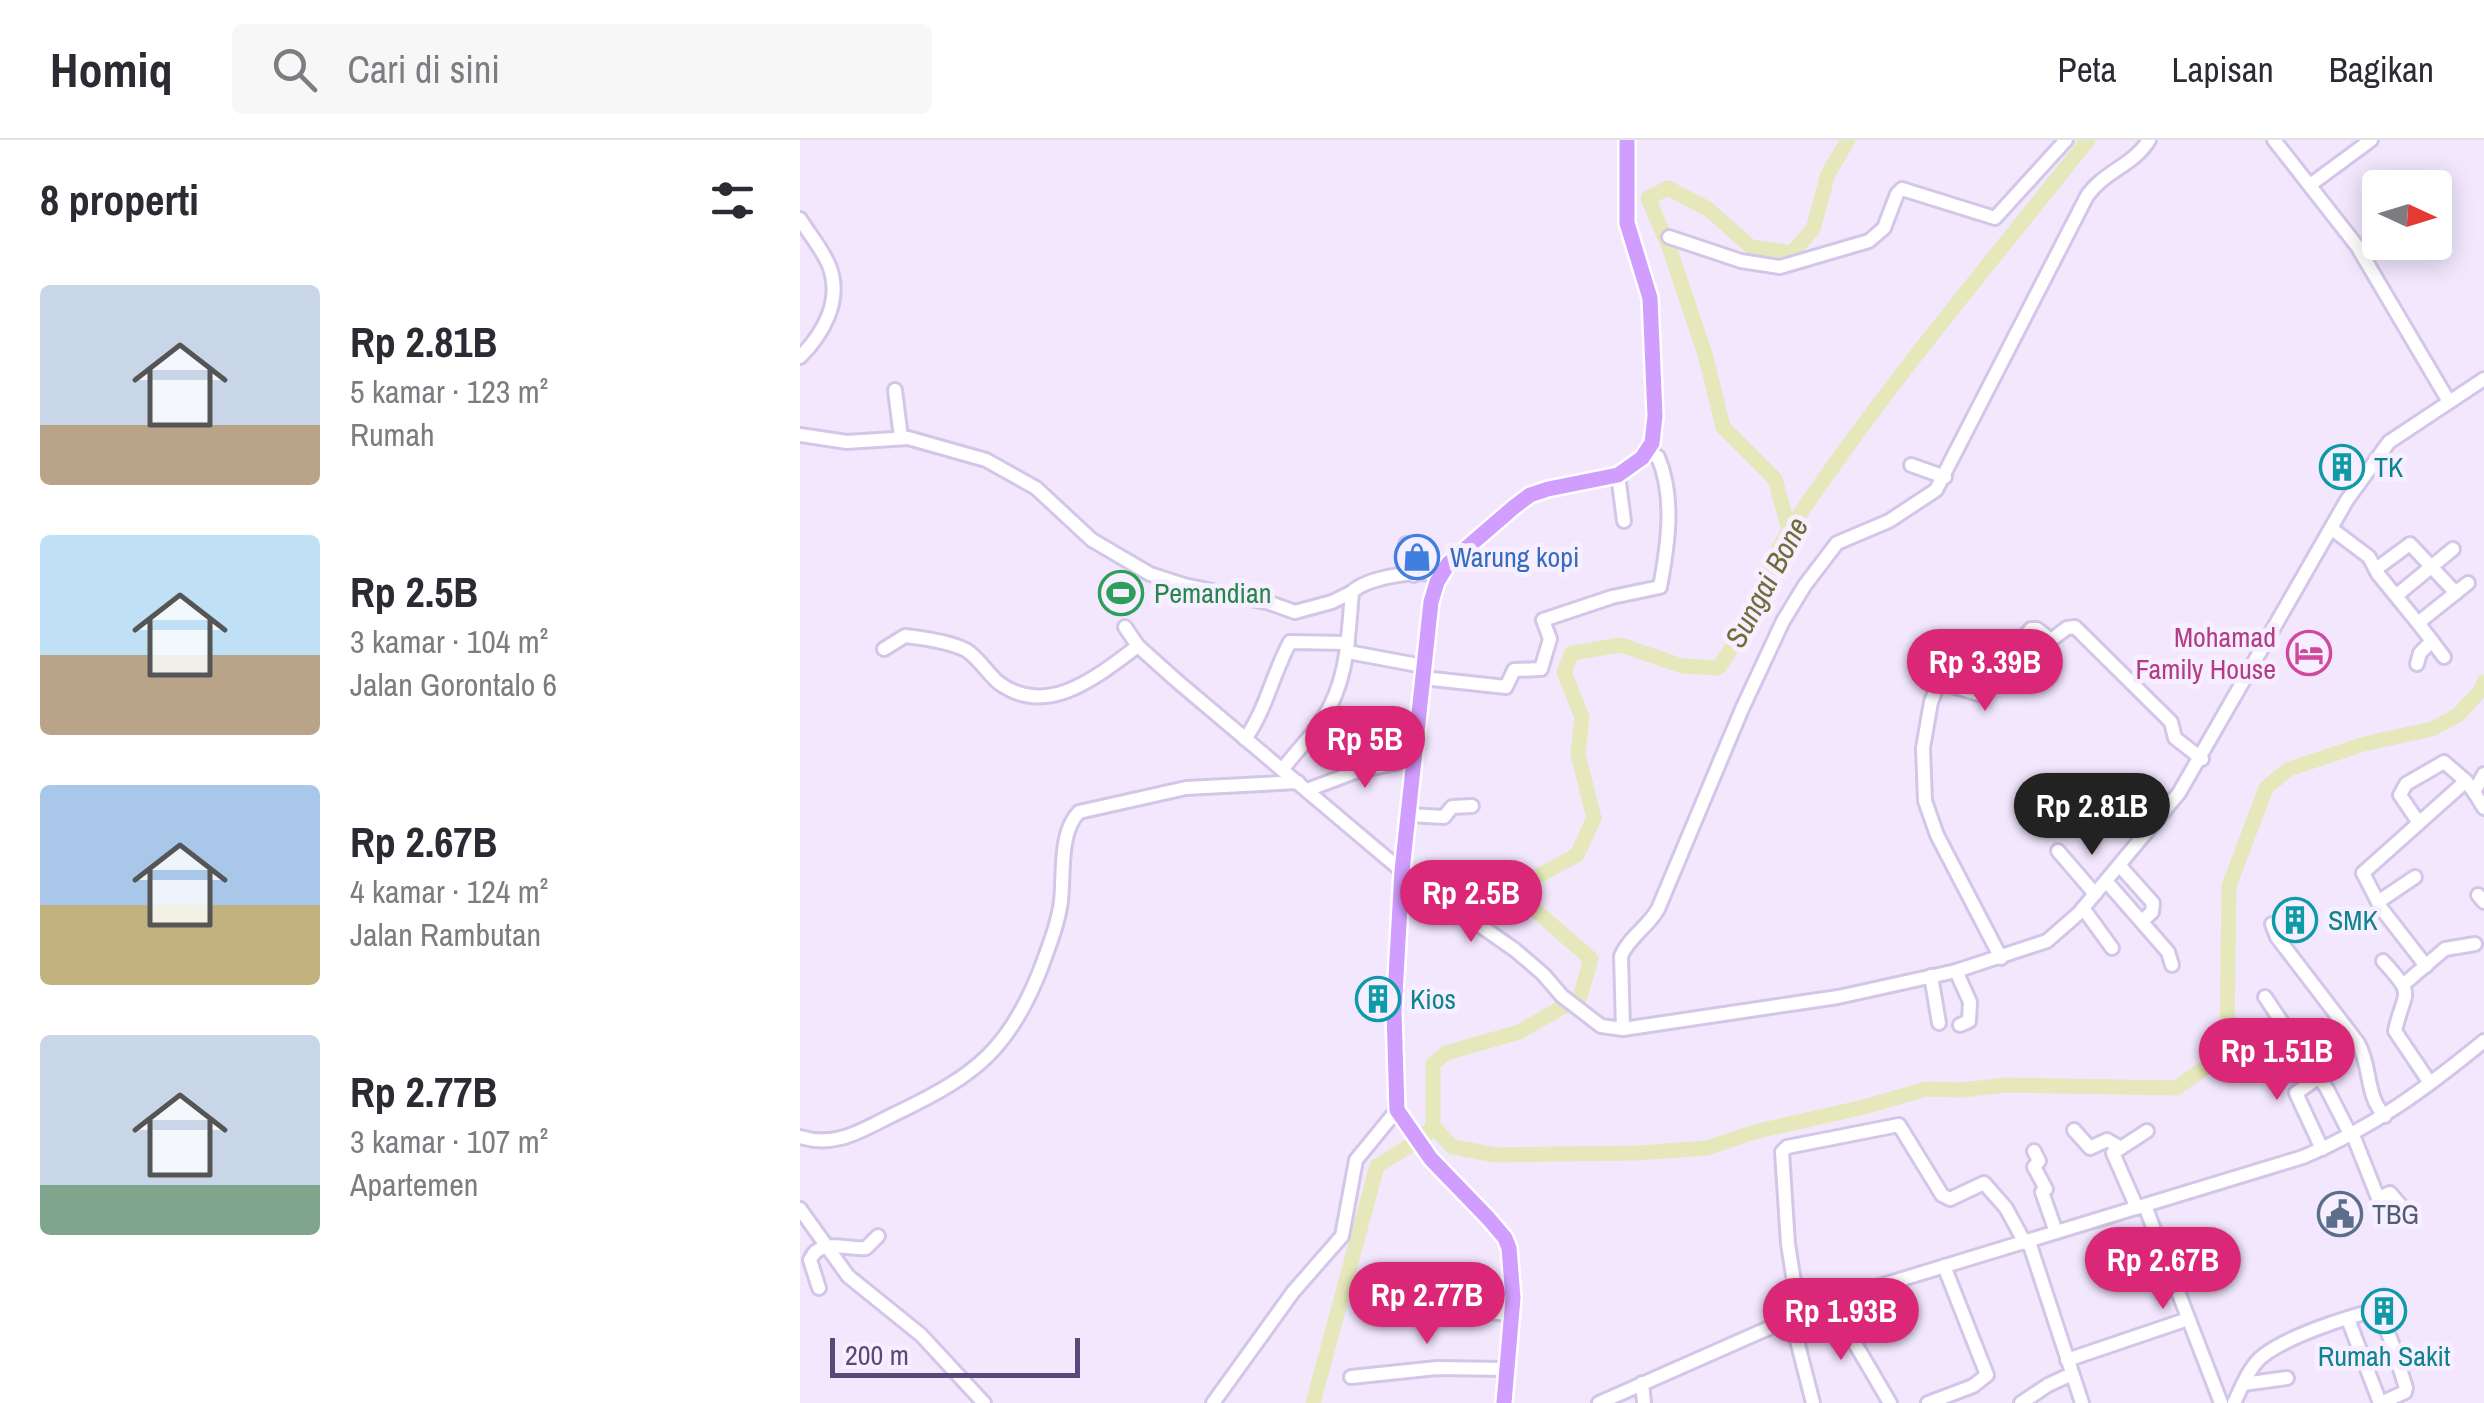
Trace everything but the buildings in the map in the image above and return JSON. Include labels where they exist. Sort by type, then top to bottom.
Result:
[{"type":"main road","points":[[1504,1403],[1513,1272],[1505,1238],[1431,1158],[1399,1114],[1394,1012],[1402,871],[1430,602],[1440,576],[1451,561],[1530,495],[1618,475],[1647,453],[1655,431],[1650,298],[1640,240],[1627,222],[1628,140]]},
{"type":"street","points":[[1668,236],[1741,262],[1790,267],[1880,234],[1902,190],[1998,218],[2066,140]]},
{"type":"street","points":[[1623,1029],[1621,956],[1625,945],[1646,928],[1658,909],[1742,709],[1790,609],[1814,570],[1838,543],[1889,521],[1931,496],[1946,477],[2087,196],[2099,182],[2134,159],[2149,140]]},
{"type":"street","points":[[2274,140],[2358,246],[2448,400]]},
{"type":"street","points":[[2310,185],[2371,140]]},
{"type":"street","points":[[800,219],[830,269],[832,282],[826,324],[800,357]]},
{"type":"street","points":[[1125,627],[1138,646],[1402,871],[1515,950],[1562,996],[1601,1026],[1623,1029],[1838,996],[2001,958],[2047,940],[2083,908],[2180,793],[2347,500],[2389,442],[2484,379]]},
{"type":"street","points":[[895,390],[901,438]]},
{"type":"street","points":[[800,434],[847,442],[901,438],[986,460],[1026,481],[1092,540],[1150,574],[1295,612],[1332,602],[1375,578],[1431,573],[1440,576]]},
{"type":"street","points":[[1246,739],[1290,642],[1348,648],[1423,672],[1506,686],[1514,670],[1542,670],[1550,638],[1543,620],[1612,597],[1660,587],[1669,503],[1659,459],[1647,453]]},
{"type":"street","points":[[1911,465],[1946,477]]},
{"type":"street","points":[[1618,475],[1624,521]]},
{"type":"street","points":[[2332,529],[2365,553],[2444,657]]},
{"type":"street","points":[[1406,544],[1414,575]]},
{"type":"street","points":[[2376,570],[2408,544],[2456,593]]},
{"type":"street","points":[[2396,595],[2453,549]]},
{"type":"street","points":[[2418,623],[2468,583]]},
{"type":"street","points":[[1283,769],[1323,719],[1342,676],[1352,592]]},
{"type":"street","points":[[2001,958],[1937,835],[1925,802],[1923,748],[1931,702],[1939,682],[1978,694],[2031,629],[2051,640],[2066,628],[2075,627],[2171,722],[2175,738],[2202,759]]},
{"type":"street","points":[[884,649],[905,636],[954,647],[967,651],[1002,684],[1019,694],[1052,696],[1107,672],[1138,646]]},
{"type":"street","points":[[2417,664],[2420,653],[2432,641]]},
{"type":"street","points":[[800,1137],[834,1142],[951,1087],[1008,1036],[1034,986],[1053,932],[1066,841],[1079,812],[1186,788],[1302,786],[1414,759]]},
{"type":"street","points":[[2419,823],[2400,794],[2406,784],[2444,762],[2470,787],[2484,808]]},
{"type":"street","points":[[2426,966],[2378,902],[2363,878],[2363,871],[2484,774]]},
{"type":"street","points":[[1409,815],[1444,817],[1452,807],[1472,806]]},
{"type":"street","points":[[2058,851],[2095,894]]},
{"type":"street","points":[[2120,866],[2153,904],[2152,912],[2142,921]]},
{"type":"street","points":[[2378,902],[2415,877]]},
{"type":"street","points":[[2106,881],[2168,952],[2172,965]]},
{"type":"street","points":[[2083,908],[2112,948]]},
{"type":"street","points":[[2272,924],[2277,937],[2365,1055],[2372,1100],[2385,1116]]},
{"type":"street","points":[[2404,984],[2445,949],[2475,944]]},
{"type":"street","points":[[2383,961],[2404,984],[2406,1002],[2396,1031],[2430,1083]]},
{"type":"street","points":[[1956,970],[1971,1007],[1969,1021],[1960,1025]]},
{"type":"street","points":[[1931,976],[1939,1023]]},
{"type":"street","points":[[2265,997],[2319,1076],[2352,1135],[2378,1198],[2390,1193],[2402,1207]]},
{"type":"street","points":[[1599,1403],[1830,1301],[2322,1149],[2385,1116],[2484,1040]]},
{"type":"street","points":[[2322,1149],[2296,1093],[2344,1060]]},
{"type":"street","points":[[1214,1403],[1294,1292],[1342,1236],[1356,1160],[1399,1114]]},
{"type":"street","points":[[1813,1403],[1795,1315],[1782,1149],[1902,1126],[1942,1195],[1948,1199],[1987,1185],[2006,1208],[2027,1243],[2082,1403]]},
{"type":"street","points":[[2074,1130],[2090,1148],[2107,1140],[2121,1148]]},
{"type":"street","points":[[2147,1132],[2113,1152],[2141,1207],[2221,1403]]},
{"type":"street","points":[[2034,1151],[2039,1160],[2034,1167],[2046,1189],[2042,1192],[2056,1232]]},
{"type":"street","points":[[800,1210],[848,1276],[920,1335],[984,1403]]},
{"type":"street","points":[[818,1288],[810,1260],[816,1250],[825,1246],[866,1248],[878,1236]]},
{"type":"street","points":[[1928,1403],[1973,1386],[1987,1375],[1944,1266]]},
{"type":"street","points":[[1830,1301],[1890,1403]]},
{"type":"street","points":[[2234,1403],[2264,1354],[2348,1319],[2377,1310],[2392,1340],[2406,1390],[2381,1403],[2348,1319]]},
{"type":"street","points":[[1484,1312],[1511,1314]]},
{"type":"street","points":[[2021,1403],[2070,1367],[2188,1319]]},
{"type":"street","points":[[2343,1360],[2361,1352]]},
{"type":"street","points":[[1350,1376],[1437,1368],[1506,1370]]},
{"type":"street","points":[[2244,1384],[2287,1378]]},
{"type":"street","points":[[1642,1383],[1644,1403]]},
{"type":"waterway","points":[[1789,530],[1775,479],[1723,427],[1705,354],[1648,198],[1668,188],[1708,209],[1751,247],[1792,253],[1813,229],[1828,174],[1848,140]]},
{"type":"waterway","name":"Sungai Bone","points":[[1313,1403],[1377,1166],[1425,1136],[1433,1126],[1433,1064],[1446,1053],[1519,1032],[1580,997],[1591,959],[1519,896],[1527,882],[1577,855],[1594,818],[1578,754],[1582,717],[1564,672],[1572,653],[1621,645],[1682,666],[1718,668],[1739,634],[1782,543],[1826,476],[1936,330],[2088,140]]},
{"type":"waterway","points":[[1433,1126],[1452,1147],[1496,1155],[1638,1153],[1707,1148],[1754,1132],[1926,1089],[2006,1085],[2176,1088],[2208,1066],[2227,1035],[2229,886],[2266,788],[2289,769],[2364,744],[2432,729],[2458,715],[2484,682]]},
{"type":"place","name":"TK","points":[[2342,467]]},
{"type":"place","name":"Warung kopi","points":[[1417,557]]},
{"type":"place","name":"Pemandian","points":[[1121,593]]},
{"type":"place","name":"Mohamad Family House","points":[[2309,653]]},
{"type":"place","name":"SMK","points":[[2295,920]]},
{"type":"place","name":"Kios","points":[[1378,999]]},
{"type":"place","name":"TBG","points":[[2340,1214]]},
{"type":"place","name":"Rumah Sakit","points":[[2384,1311]]}]
